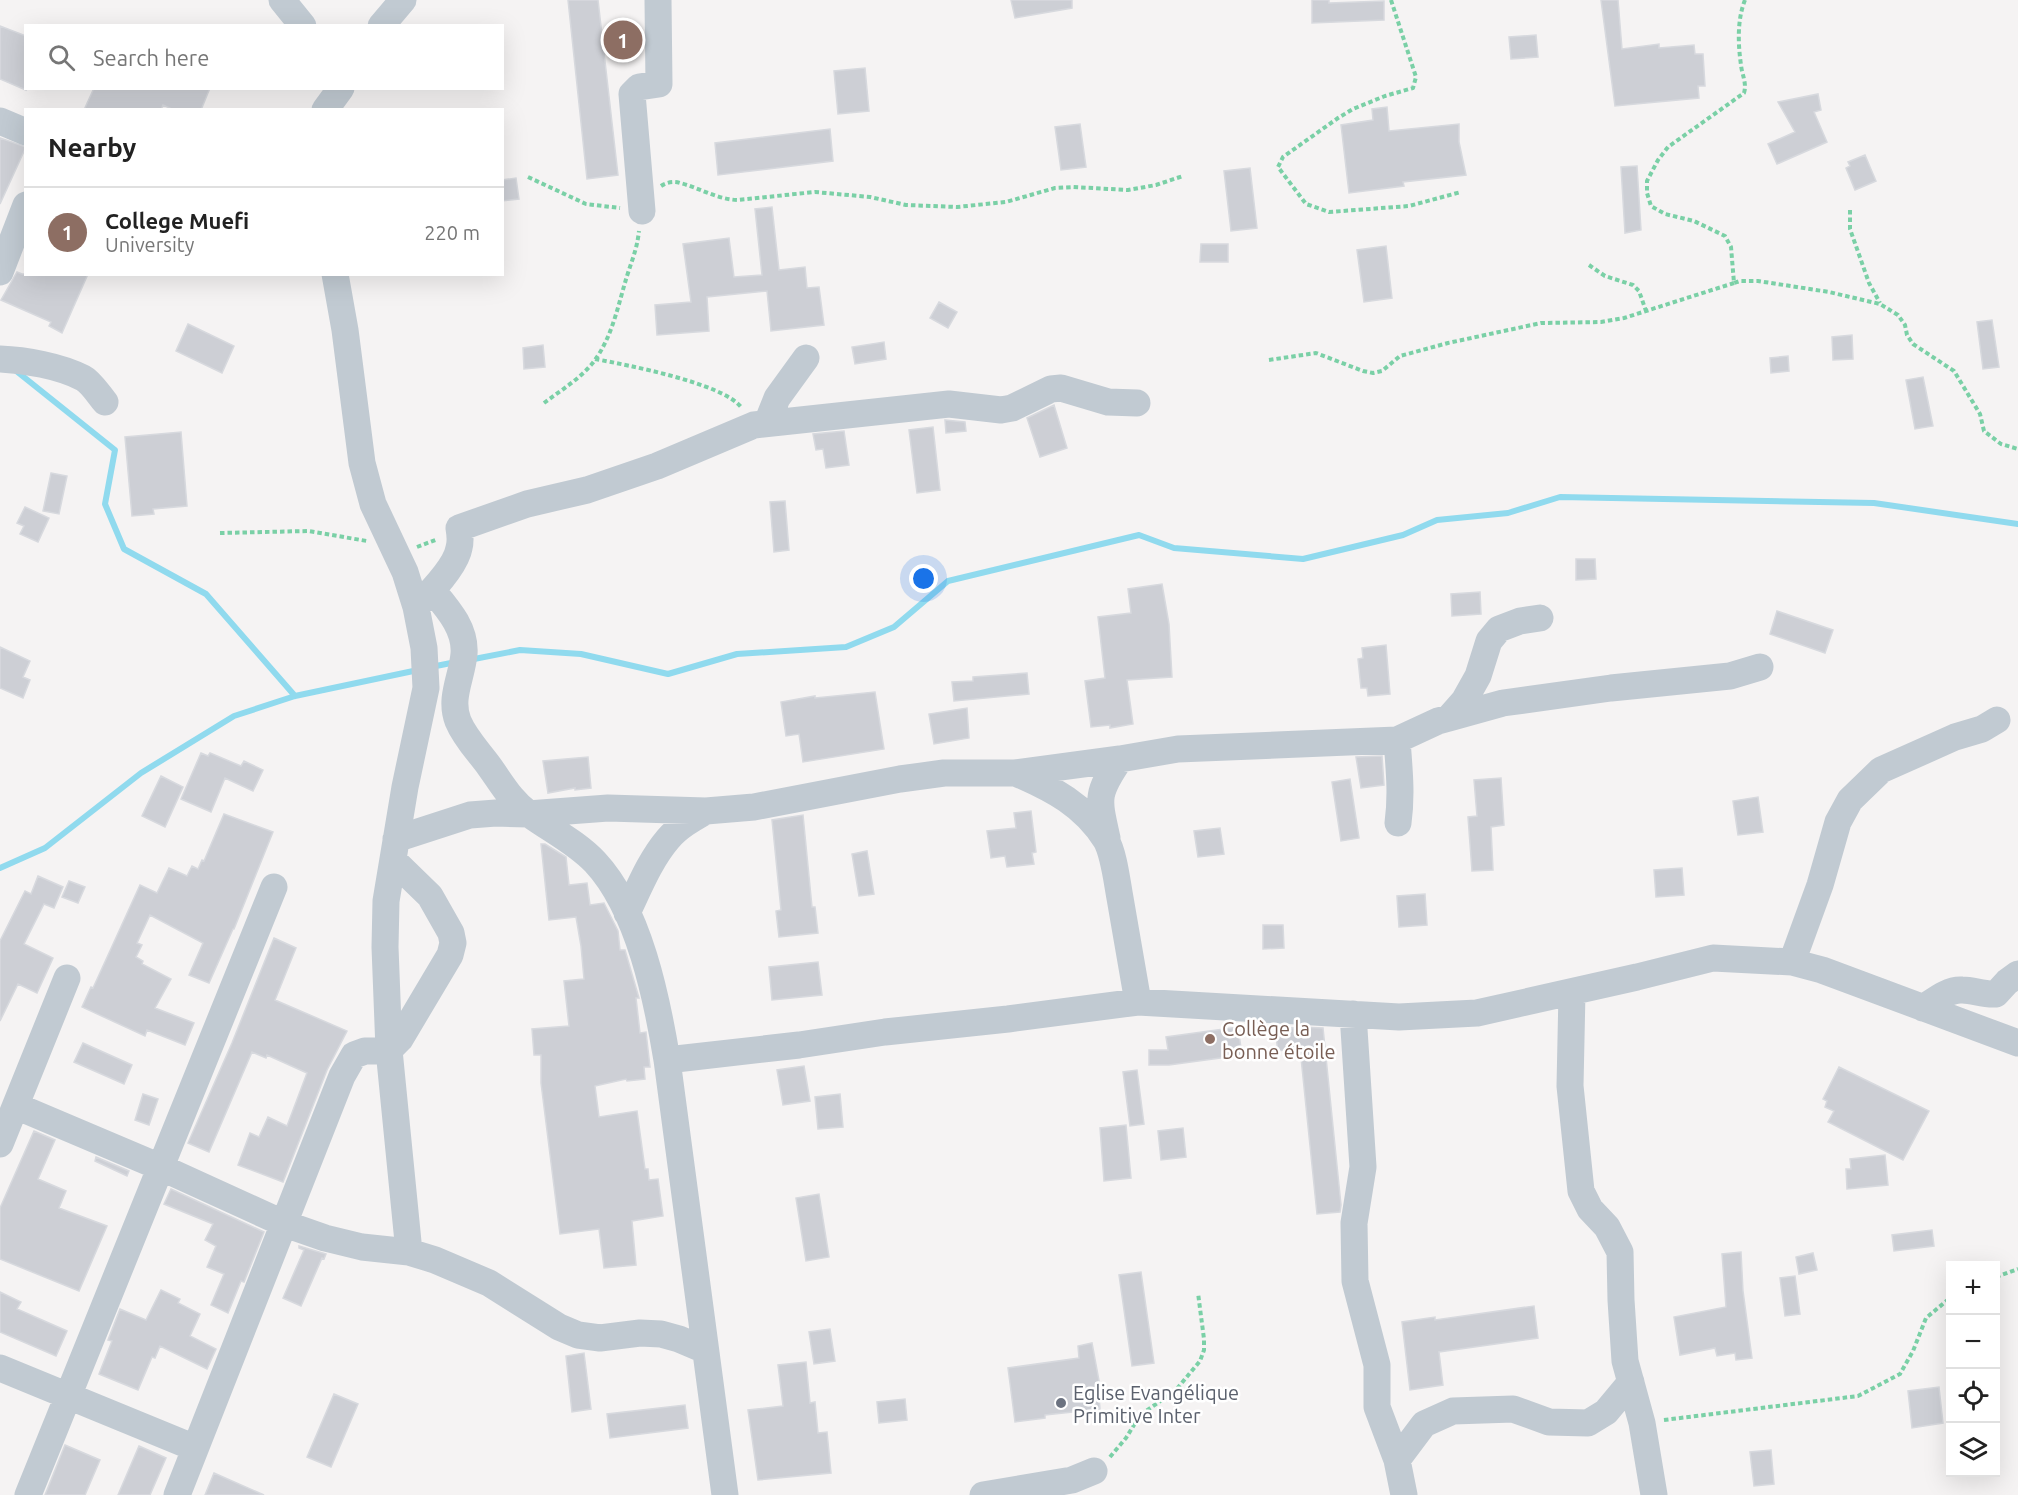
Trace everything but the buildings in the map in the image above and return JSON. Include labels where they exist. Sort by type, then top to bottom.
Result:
[{"type":"street","points":[[282,0],[301,24]]},
{"type":"street","points":[[310,0],[311,24]]},
{"type":"street","points":[[383,24],[403,0]]},
{"type":"street","points":[[649,201],[632,94],[639,87],[659,84],[658,0]]},
{"type":"street","points":[[314,90],[315,108]]},
{"type":"street","points":[[326,108],[340,90]]},
{"type":"street","points":[[0,121],[24,131]]},
{"type":"street","points":[[0,272],[24,210]]},
{"type":"street","points":[[335,276],[345,330],[362,463],[373,504],[405,572],[425,599],[455,619],[462,635],[464,653],[455,702],[457,720],[508,795],[528,814],[569,840],[594,861],[610,880],[627,913],[652,979],[667,1060],[725,1495]]},
{"type":"street","points":[[760,424],[806,358]]},
{"type":"street","points":[[0,359],[19,360],[50,367],[84,378],[105,402]]},
{"type":"street","points":[[409,1252],[389,1050],[386,912],[394,850],[426,688],[425,599],[458,555],[459,528],[527,504],[587,490],[657,466],[760,424],[950,404],[1001,410],[1012,408],[1051,389],[1061,388],[1108,402],[1137,403]]},
{"type":"street","points":[[1449,718],[1464,701],[1478,676],[1489,641],[1499,629],[1520,621],[1540,618]]},
{"type":"street","points":[[394,850],[470,815],[528,814],[608,807],[706,811],[754,807],[900,779],[944,773],[1015,773],[1178,749],[1397,740],[1438,720],[1503,704],[1611,688],[1730,676],[1760,667]]},
{"type":"street","points":[[1792,962],[1820,885],[1838,822],[1850,800],[1881,770],[1955,737],[1982,729],[1997,720]]},
{"type":"street","points":[[1397,740],[1401,803],[1398,823]]},
{"type":"street","points":[[1120,759],[1104,783],[1100,802],[1116,876],[1138,1002]]},
{"type":"street","points":[[1015,773],[1052,789],[1070,801],[1089,818],[1108,842]]},
{"type":"street","points":[[627,913],[658,852],[686,822],[706,811]]},
{"type":"street","points":[[177,1495],[342,1076],[354,1055],[365,1051],[389,1050],[400,1039],[450,955],[453,943],[451,933],[430,896],[394,850]]},
{"type":"street","points":[[28,1495],[274,887]]},
{"type":"street","points":[[667,1060],[799,1045],[885,1032],[1008,1020],[1138,1002],[1400,1017],[1477,1013],[1713,958],[1792,962],[1821,970],[2018,1043]]},
{"type":"street","points":[[1923,1008],[1945,994],[1962,990],[1985,995],[1996,994],[2018,974]]},
{"type":"street","points":[[0,1144],[67,978]]},
{"type":"street","points":[[1572,992],[1570,1086],[1581,1191],[1590,1209],[1607,1227],[1620,1252],[1625,1361],[1642,1423],[1654,1495]]},
{"type":"street","points":[[1353,1014],[1363,1167],[1354,1223],[1356,1281],[1377,1365],[1377,1407],[1397,1460],[1404,1495]]},
{"type":"street","points":[[16,1106],[160,1167],[285,1224],[326,1239],[362,1247],[409,1252],[489,1283],[559,1327],[578,1335],[600,1338],[640,1333],[661,1334],[705,1350]]},
{"type":"street","points":[[0,1368],[195,1448]]},
{"type":"street","points":[[1397,1460],[1424,1424],[1453,1411],[1513,1409],[1549,1422],[1588,1423],[1606,1412],[1631,1382]]},
{"type":"street","points":[[982,1495],[1072,1480],[1094,1471]]},
{"type":"path","points":[[1391,0],[1416,78],[1413,88],[1353,109],[1283,157],[1278,167],[1306,204],[1329,212],[1409,206],[1461,192]]},
{"type":"path","points":[[1734,283],[1731,247],[1725,236],[1694,221],[1665,214],[1651,206],[1647,193],[1647,181],[1668,147],[1744,93],[1746,87],[1741,68],[1739,27],[1745,0]]},
{"type":"path","points":[[544,403],[587,369],[595,359],[615,319],[649,201],[666,183],[679,182],[724,200],[815,192],[870,197],[906,205],[957,207],[1006,201],[1055,188],[1089,187],[1128,190],[1156,185],[1183,176]]},
{"type":"path","points":[[528,177],[586,204],[649,201]]},
{"type":"path","points":[[1850,210],[1850,229],[1869,283],[1880,304]]},
{"type":"path","points":[[1589,265],[1605,276],[1633,285],[1639,291],[1646,311]]},
{"type":"path","points":[[1269,360],[1316,353],[1374,373],[1382,371],[1400,356],[1492,333],[1541,323],[1601,322],[1646,311],[1740,281],[1758,281],[1829,292],[1880,304],[1898,315],[1905,325],[1906,335],[1913,344],[1954,371],[1980,414],[1984,431],[2001,444],[2018,450]]},
{"type":"path","points":[[595,359],[650,371],[720,392],[739,404],[760,424]]},
{"type":"path","points":[[220,533],[308,531],[367,541],[396,551],[421,546],[439,539],[453,528],[459,528]]},
{"type":"path","points":[[2000,1275],[2018,1269]]},
{"type":"path","points":[[1094,1471],[1126,1438],[1140,1415],[1175,1391],[1200,1361],[1204,1350],[1204,1338],[1198,1293]]},
{"type":"path","points":[[1642,1423],[1858,1396],[1900,1374],[1913,1351],[1926,1318],[1946,1301]]},
{"type":"waterway","points":[[15,370],[115,450],[105,504],[124,549],[206,594],[295,696]]},
{"type":"waterway","points":[[469,660],[520,650],[581,654],[668,674],[737,654],[846,647],[894,627],[948,581],[1139,535],[1174,548],[1303,559],[1403,535],[1437,520],[1508,513],[1560,497],[1874,503],[2018,524]]},
{"type":"waterway","points":[[431,667],[456,662]]},
{"type":"waterway","points":[[0,868],[45,848],[141,773],[234,716],[295,696],[418,670]]},
{"type":"place","name":"College Muefi","points":[[623,40]]},
{"type":"place","name":"Collège la bonne étoile","points":[[1210,1039]]},
{"type":"place","name":"Eglise Evangélique Primitive Inter","points":[[1061,1403]]}]
